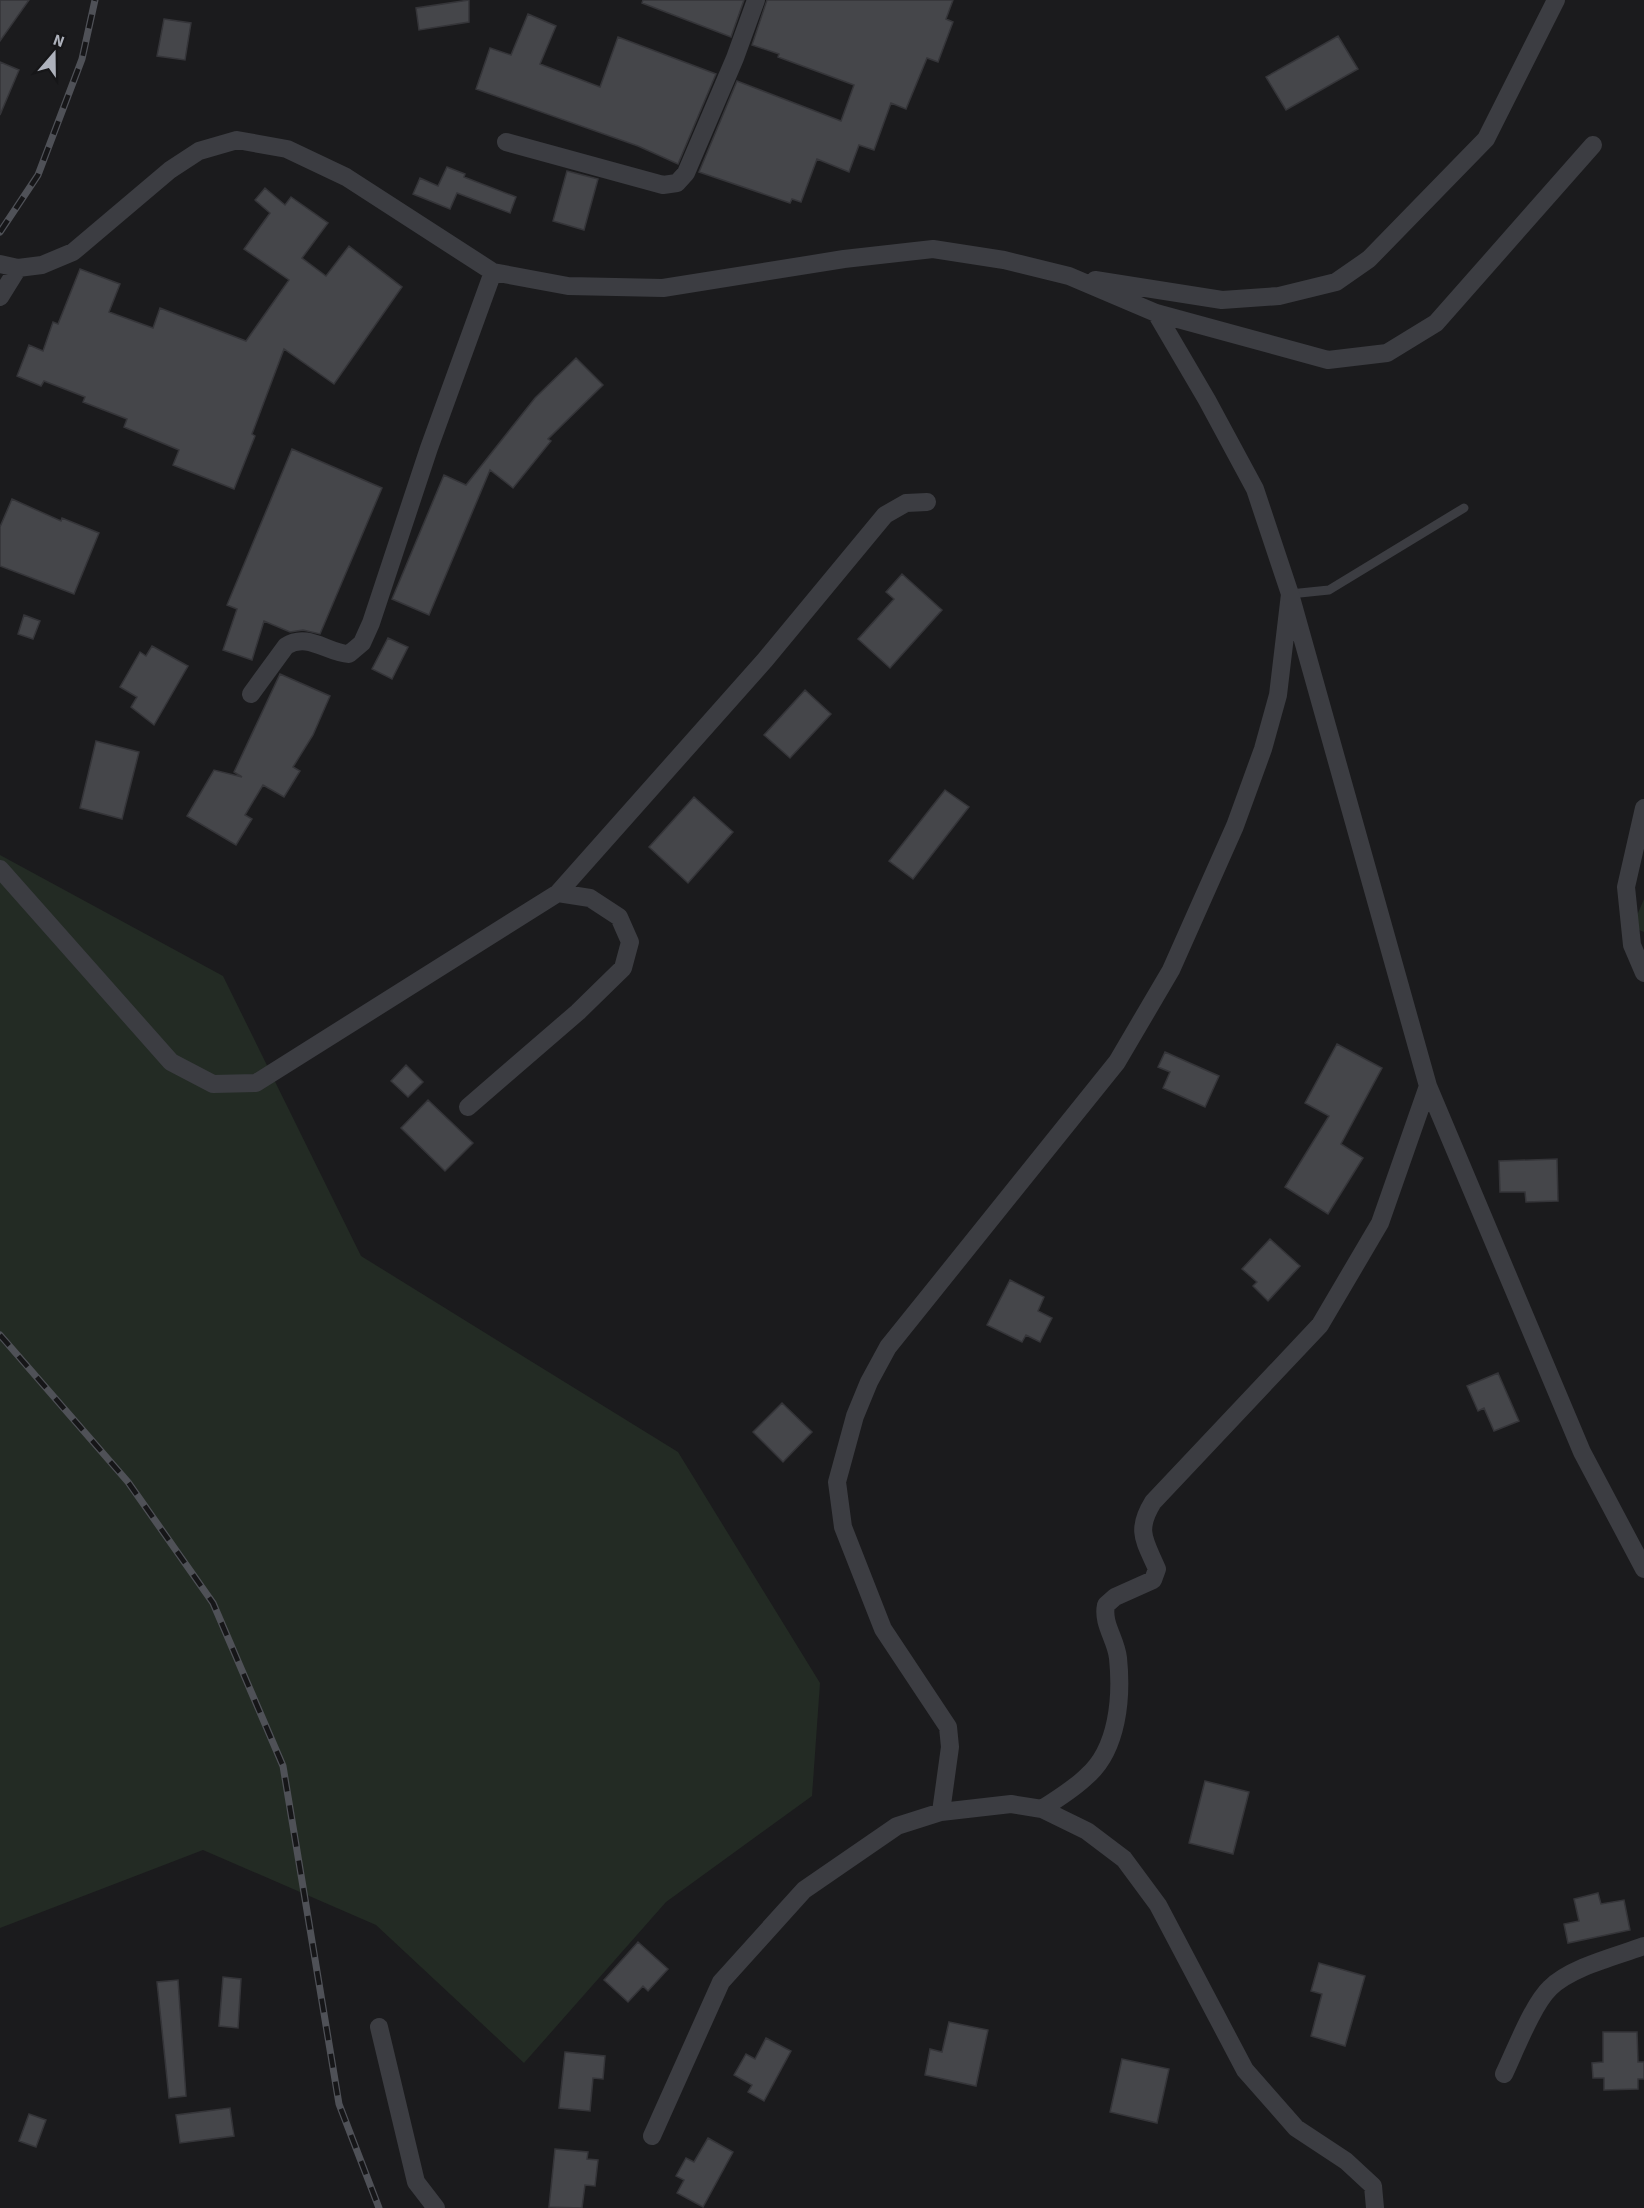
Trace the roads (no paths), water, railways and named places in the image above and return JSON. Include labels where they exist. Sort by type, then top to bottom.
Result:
[{"type":"street","points":[[506,142],[663,185],[676,183],[690,162],[735,58],[756,0]]},
{"type":"street","points":[[0,264],[18,268],[42,265],[73,252],[170,170],[200,151],[237,140],[287,148],[346,177],[493,272],[568,286],[663,288],[844,259],[933,249],[1004,260],[1069,276],[1222,300],[1279,296],[1335,282],[1369,259],[1486,139],[1556,0]]},
{"type":"street","points":[[1069,276],[1156,313],[1328,360],[1387,353],[1436,323],[1593,145]]},
{"type":"street","points":[[0,297],[18,268]]},
{"type":"street","points":[[251,694],[286,646],[293,642],[304,640],[349,654],[362,643],[371,623],[429,448],[493,272]]},
{"type":"street","points":[[1156,313],[1255,489],[1290,594],[1428,1086],[1582,1452],[1644,1569]]},
{"type":"street","points":[[0,869],[171,1062],[213,1084],[256,1083],[558,893],[765,660],[885,515],[906,503],[927,502]]},
{"type":"street","points":[[941,1812],[950,1747],[948,1727],[883,1629],[843,1527],[837,1482],[855,1416],[869,1382],[888,1347],[1117,1062],[1171,970],[1234,826],[1263,748],[1278,695],[1290,594]]},
{"type":"street","points":[[1644,808],[1626,887],[1632,945],[1644,973]]},
{"type":"street","points":[[468,1107],[578,1012],[623,968],[630,942],[619,917],[590,898],[558,893]]},
{"type":"street","points":[[1042,1809],[1089,1775],[1110,1743],[1118,1703],[1118,1656],[1104,1615],[1106,1605],[1115,1597],[1153,1580],[1156,1574],[1158,1569],[1142,1535],[1143,1518],[1153,1502],[1320,1325],[1380,1223],[1428,1086]]},
{"type":"street","points":[[652,2136],[721,1982],[804,1890],[897,1826],[941,1812],[1011,1804],[1042,1809],[1087,1831],[1124,1859],[1158,1905],[1245,2070],[1296,2128],[1346,2161],[1373,2186],[1375,2208]]},
{"type":"street","points":[[1504,2074],[1550,1988],[1579,1970],[1644,1946]]},
{"type":"street","points":[[379,2028],[416,2182],[436,2208]]},
{"type":"lane","points":[[1290,594],[1329,590],[1464,508]]},
{"type":"railway","points":[[0,232],[38,175],[82,59],[95,0]]},
{"type":"railway","points":[[0,1335],[128,1482],[213,1603],[283,1766],[339,2104],[379,2208]]}]
